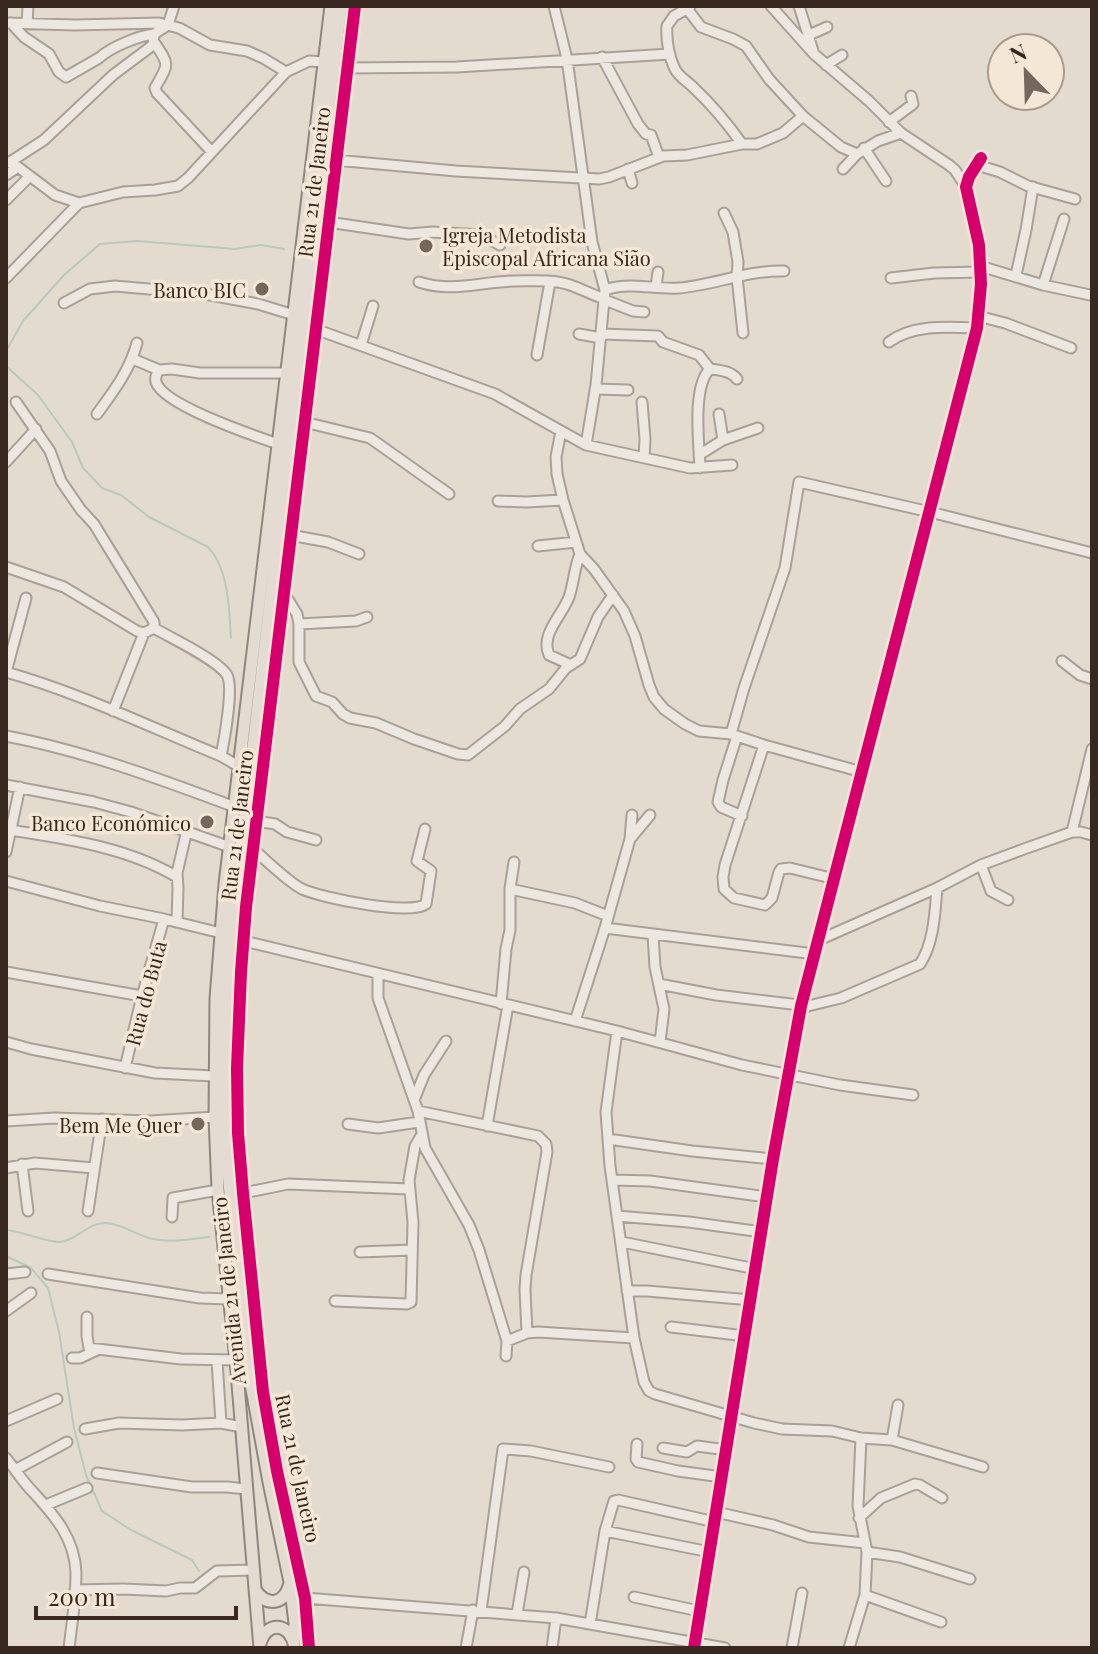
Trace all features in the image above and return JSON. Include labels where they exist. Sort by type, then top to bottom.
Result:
[{"type":"main road","name":"Rua 21 de Janeiro","points":[[221,933],[331,6]]},
{"type":"main road","name":"Rua 21 de Janeiro","points":[[229,949],[341,6]]},
{"type":"main road","name":"Avenida 21 de Janeiro","points":[[221,933],[214,1076],[218,1190],[260,1646]]},
{"type":"main road","name":"Avenida 21 de Janeiro","points":[[229,949],[224,1057],[231,1204],[250,1378],[290,1583],[295,1623],[294,1646]]},
{"type":"main road","points":[[255,1589],[267,1601],[278,1601],[287,1594],[290,1583]]},
{"type":"main road","points":[[260,1646],[264,1633],[274,1627],[286,1629],[294,1646]]},
{"type":"street","points":[[27,24],[28,6]]},
{"type":"street","points":[[9,23],[49,54],[59,72],[66,77],[131,41],[154,38],[168,25],[174,6]]},
{"type":"street","name":"Rua 21 de Janeiro","points":[[309,1648],[305,1598],[263,1392],[238,1133],[237,1068],[241,972],[256,821],[355,6]]},
{"type":"street","points":[[554,6],[567,59],[593,251],[605,296],[586,445]]},
{"type":"street","points":[[695,1645],[773,1159],[801,1006],[978,316],[980,269],[976,229],[966,187],[955,170],[901,133],[814,54],[771,6]]},
{"type":"street","points":[[799,6],[814,54]]},
{"type":"street","points":[[742,144],[692,86],[680,77],[670,54],[667,26],[674,16],[688,7],[701,27],[746,46],[769,79],[803,116],[841,147],[860,151],[886,181]]},
{"type":"street","points":[[9,23],[159,23],[179,28],[210,45],[247,51],[286,72]]},
{"type":"street","points":[[809,35],[827,27]]},
{"type":"street","points":[[154,38],[167,60],[167,67],[155,88],[157,93],[211,151]]},
{"type":"street","points":[[6,175],[11,163],[44,140],[113,75],[153,45],[154,38]]},
{"type":"street","points":[[347,68],[457,67],[670,54]]},
{"type":"street","points":[[826,65],[842,55]]},
{"type":"street","points":[[602,57],[638,124],[646,134],[651,135],[659,157]]},
{"type":"street","points":[[11,163],[55,195],[79,203],[136,190],[178,186],[286,72],[309,61],[325,62]]},
{"type":"street","points":[[889,122],[913,104],[911,96]]},
{"type":"street","points":[[335,160],[584,179],[609,177],[659,157],[757,144],[783,133],[803,116]]},
{"type":"street","points":[[843,169],[860,151],[901,133]]},
{"type":"street","points":[[966,187],[979,161],[1022,184],[1075,199]]},
{"type":"street","points":[[628,169],[632,183]]},
{"type":"street","points":[[6,200],[30,176]]},
{"type":"street","points":[[1016,275],[1033,187]]},
{"type":"street","points":[[6,278],[79,203]]},
{"type":"street","points":[[724,213],[737,251],[743,333]]},
{"type":"street","points":[[1043,285],[1064,219]]},
{"type":"street","points":[[328,222],[409,234],[481,235],[500,245]]},
{"type":"street","points":[[891,278],[980,269],[1016,275],[1043,285],[1090,295]]},
{"type":"street","points":[[605,296],[632,285],[680,288],[763,271],[784,271]]},
{"type":"street","points":[[656,287],[658,272]]},
{"type":"street","points":[[419,282],[450,288],[505,282],[567,284],[589,294],[605,296],[633,311],[644,312]]},
{"type":"street","points":[[537,355],[550,282]]},
{"type":"street","points":[[64,303],[90,289],[125,286],[205,294],[258,304],[294,315]]},
{"type":"street","points":[[361,345],[373,306]]},
{"type":"street","points":[[978,316],[1071,348]]},
{"type":"street","points":[[889,342],[900,335],[937,327],[977,328]]},
{"type":"street","points":[[315,329],[495,394],[586,445],[690,468],[732,465]]},
{"type":"street","points":[[579,334],[658,336],[663,342],[699,355],[710,369],[729,373],[737,379]]},
{"type":"street","points":[[97,414],[133,359],[137,343]]},
{"type":"street","points":[[133,359],[159,370],[287,373]]},
{"type":"street","points":[[700,468],[700,393],[704,376],[710,369]]},
{"type":"street","points":[[159,370],[157,384],[182,404],[201,415],[278,444]]},
{"type":"street","points":[[595,389],[628,390]]},
{"type":"street","points":[[16,402],[53,457],[61,481],[94,524],[154,622],[154,628]]},
{"type":"street","points":[[642,402],[644,458]]},
{"type":"street","points":[[719,414],[723,440]]},
{"type":"street","points":[[304,422],[370,438],[449,494]]},
{"type":"street","points":[[699,455],[723,440],[758,428]]},
{"type":"street","points":[[6,462],[36,429]]},
{"type":"street","points":[[561,431],[556,457],[557,474],[580,554],[613,595],[629,623],[654,697],[664,709],[699,731],[734,735],[862,772]]},
{"type":"street","points":[[742,816],[721,807],[718,802],[744,688],[785,568],[799,482],[1092,553]]},
{"type":"street","points":[[498,501],[563,500]]},
{"type":"street","points":[[290,535],[328,542],[359,554]]},
{"type":"street","points":[[538,546],[576,542]]},
{"type":"street","points":[[571,665],[549,655],[546,650],[550,630],[569,598],[580,554]]},
{"type":"street","points":[[6,567],[64,587],[126,627],[144,633]]},
{"type":"street","points":[[284,593],[295,610],[299,624],[299,662],[316,696],[332,702],[350,718],[376,723],[463,755],[473,753],[484,744],[520,709],[549,689],[566,668],[580,659],[598,617],[613,595]]},
{"type":"street","points":[[26,598],[6,672],[113,711],[240,767]]},
{"type":"street","points":[[299,624],[351,622],[367,617]]},
{"type":"street","points":[[113,711],[144,633],[154,628]]},
{"type":"street","points":[[154,628],[205,656],[228,676],[228,707],[221,756]]},
{"type":"street","points":[[1062,661],[1080,675],[1092,679]]},
{"type":"street","points":[[6,736],[108,762],[235,807]]},
{"type":"street","points":[[764,745],[725,865],[724,889],[734,898],[765,905],[772,898],[779,872],[786,867],[835,879]]},
{"type":"street","points":[[1072,832],[1092,749]]},
{"type":"street","points":[[6,785],[131,812],[230,847]]},
{"type":"street","points":[[6,852],[20,787]]},
{"type":"street","points":[[575,1021],[630,839],[632,815]]},
{"type":"street","points":[[630,839],[650,815]]},
{"type":"street","points":[[256,821],[277,824],[287,832],[316,840]]},
{"type":"street","points":[[253,849],[293,883],[319,895],[384,907],[419,908],[426,904],[431,871],[416,860],[425,829]]},
{"type":"street","points":[[10,830],[114,850],[177,877]]},
{"type":"street","points":[[177,922],[177,877],[187,830]]},
{"type":"street","points":[[819,940],[981,865],[1072,832],[1092,835]]},
{"type":"street","points":[[487,1126],[505,1004],[506,949],[514,862]]},
{"type":"street","points":[[981,865],[991,891],[1008,900]]},
{"type":"street","points":[[6,881],[221,933]]},
{"type":"street","points":[[659,984],[801,1006],[841,998],[920,964],[931,933],[937,888]]},
{"type":"street","points":[[510,889],[575,903],[608,916]]},
{"type":"street","name":"Rua do Buta","points":[[125,1068],[164,919]]},
{"type":"street","points":[[605,928],[815,954]]},
{"type":"street","points":[[653,935],[664,1009],[660,1042]]},
{"type":"street","points":[[244,941],[789,1076],[913,1095]]},
{"type":"street","points":[[6,972],[142,996]]},
{"type":"street","points":[[378,974],[379,1002],[414,1100],[421,1136],[469,1225],[479,1250],[507,1341],[506,1356]]},
{"type":"street","points":[[617,1031],[606,1112],[608,1139],[634,1338],[649,1391],[754,1423],[782,1429],[832,1431],[861,1438],[892,1440],[983,1467]]},
{"type":"street","points":[[414,1100],[424,1075],[446,1041]]},
{"type":"street","points":[[6,1042],[155,1073],[214,1076]]},
{"type":"street","points":[[6,1121],[54,1118],[150,1121],[215,1117]]},
{"type":"street","points":[[348,1124],[378,1128],[419,1117],[487,1126],[538,1136],[544,1140],[547,1148],[526,1275],[527,1333]]},
{"type":"street","points":[[88,1211],[102,1119]]},
{"type":"street","points":[[335,1301],[411,1302],[413,1212],[409,1189],[413,1154],[421,1136]]},
{"type":"street","points":[[608,1139],[773,1159]]},
{"type":"street","points":[[6,1168],[35,1163],[94,1168]]},
{"type":"street","points":[[22,1164],[28,1211]]},
{"type":"street","points":[[612,1180],[650,1181],[767,1197]]},
{"type":"street","points":[[243,1193],[288,1184],[409,1189]]},
{"type":"street","points":[[172,1217],[173,1198],[218,1190]]},
{"type":"street","points":[[617,1216],[762,1232]]},
{"type":"street","points":[[622,1242],[756,1269]]},
{"type":"street","points":[[360,1252],[412,1250]]},
{"type":"street","points":[[6,1274],[25,1272]]},
{"type":"street","points":[[48,1274],[200,1298],[229,1299]]},
{"type":"street","points":[[627,1291],[751,1300]]},
{"type":"street","points":[[6,1311],[31,1293]]},
{"type":"street","points":[[87,1317],[89,1348],[181,1359],[236,1360]]},
{"type":"street","points":[[671,1327],[745,1336]]},
{"type":"street","points":[[507,1341],[527,1333],[546,1332],[634,1338]]},
{"type":"street","points":[[72,1358],[80,1358],[97,1350]]},
{"type":"street","points":[[217,1361],[221,1423]]},
{"type":"street","points":[[6,1421],[57,1399]]},
{"type":"street","points":[[892,1440],[898,1405]]},
{"type":"street","points":[[85,1429],[119,1423],[221,1423],[242,1427]]},
{"type":"street","points":[[849,1648],[865,1595],[866,1548],[859,1518],[861,1438]]},
{"type":"street","points":[[15,1470],[67,1442]]},
{"type":"street","points":[[637,1444],[638,1462],[722,1477]]},
{"type":"street","points":[[663,1448],[687,1452],[697,1446],[727,1450]]},
{"type":"street","points":[[466,1648],[477,1610],[503,1449],[531,1451],[609,1467]]},
{"type":"street","points":[[6,1458],[46,1505],[67,1536],[74,1556],[75,1590],[69,1648]]},
{"type":"street","points":[[97,1473],[192,1487],[246,1489]]},
{"type":"street","points":[[859,1518],[889,1493],[918,1483],[942,1498]]},
{"type":"street","points":[[46,1505],[87,1488]]},
{"type":"street","points":[[590,1624],[605,1531],[613,1502],[618,1500],[773,1525],[809,1537],[900,1557],[970,1579]]},
{"type":"street","points":[[605,1531],[710,1552]]},
{"type":"street","points":[[75,1590],[166,1591],[195,1588],[217,1571],[253,1570]]},
{"type":"street","points":[[517,1614],[524,1572]]},
{"type":"street","points":[[792,1648],[802,1593]]},
{"type":"street","points":[[865,1595],[941,1622]]},
{"type":"street","points":[[634,1597],[699,1611]]},
{"type":"street","points":[[305,1598],[556,1618],[725,1648]]},
{"type":"street","points":[[552,1648],[556,1618]]},
{"type":"waterway","points":[[6,351],[23,321],[64,275],[100,244],[137,241],[235,249],[261,245],[284,249]]},
{"type":"waterway","points":[[6,366],[38,395],[72,442],[83,468],[102,488],[121,495],[149,517],[208,547],[224,578],[231,638]]},
{"type":"waterway","points":[[6,1230],[61,1242],[94,1225],[106,1223],[160,1240],[209,1237]]},
{"type":"waterway","points":[[6,1256],[31,1268],[48,1288],[59,1332],[74,1428],[86,1475],[102,1511],[131,1530],[192,1560],[199,1571]]},
{"type":"cycle path","points":[[309,1648],[305,1598],[263,1392],[238,1133],[237,1068],[246,907],[355,6]]},
{"type":"cycle path","points":[[694,1648],[773,1159],[801,1006],[977,328],[981,284],[979,245],[966,187],[981,158]]},
{"type":"place","name":"Igreja Metodista Episcopal Africana Sião","points":[[426,246]]},
{"type":"place","name":"Banco BIC","points":[[262,289]]},
{"type":"place","name":"Banco Económico","points":[[207,822]]},
{"type":"place","name":"Bem Me Quer","points":[[198,1124]]}]
